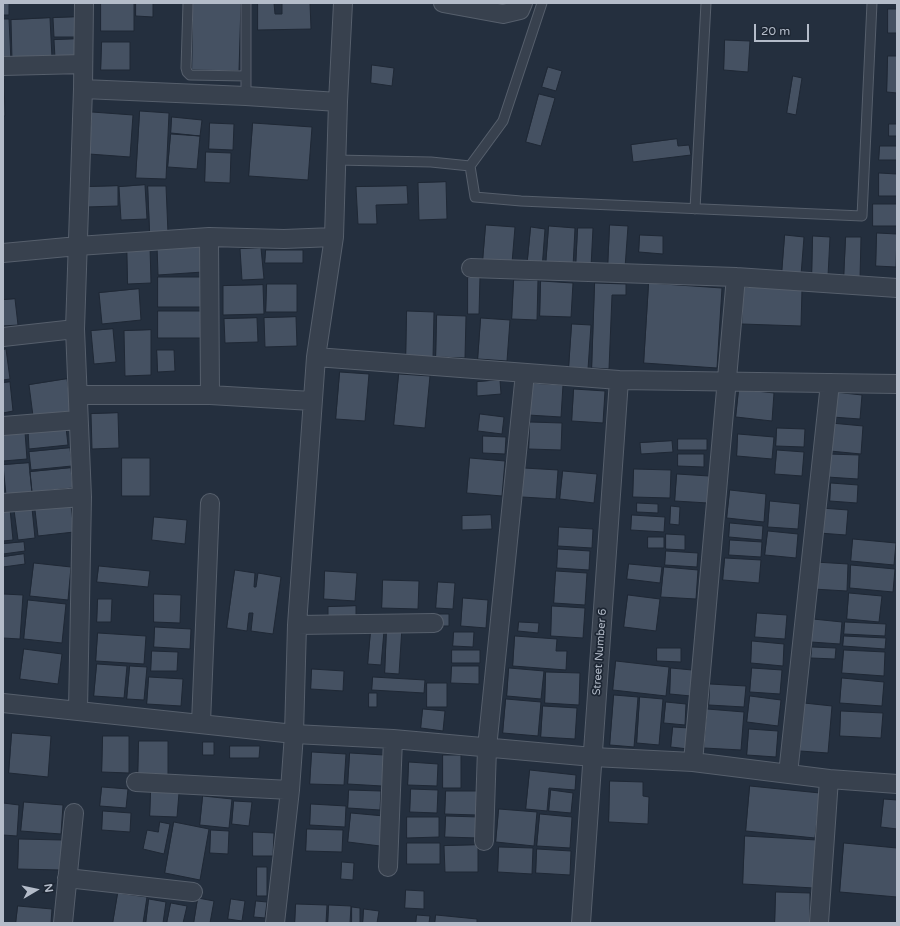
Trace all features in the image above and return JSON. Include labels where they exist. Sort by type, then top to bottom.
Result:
[{"type":"street","points":[[78,710],[82,497],[75,329],[83,89],[84,3]]},
{"type":"street","points":[[276,923],[290,790],[294,734],[298,625],[312,401],[316,357],[334,238],[338,102],[343,3]]},
{"type":"street","points":[[443,3],[503,14],[520,10],[523,3]]},
{"type":"street","points":[[3,66],[83,64]]},
{"type":"street","points":[[83,89],[246,96],[338,102]]},
{"type":"street","points":[[209,237],[210,395]]},
{"type":"street","points":[[3,253],[209,237],[284,239],[334,238]]},
{"type":"street","points":[[471,268],[736,277],[897,288]]},
{"type":"street","points":[[693,762],[736,277]]},
{"type":"street","points":[[3,336],[75,329]]},
{"type":"street","points":[[316,357],[619,380],[897,384]]},
{"type":"street","points":[[484,841],[488,748],[525,373]]},
{"type":"street","name":"Street Number 6","points":[[581,923],[619,380]]},
{"type":"street","points":[[788,774],[830,383]]},
{"type":"street","points":[[78,395],[210,395],[312,401]]},
{"type":"street","points":[[3,426],[78,420]]},
{"type":"street","points":[[3,503],[82,497]]},
{"type":"street","points":[[201,723],[210,503]]},
{"type":"street","points":[[298,625],[434,622]]},
{"type":"street","points":[[3,703],[294,734],[393,739],[593,757],[693,762],[829,779],[897,781]]},
{"type":"street","points":[[388,867],[393,739]]},
{"type":"street","points":[[818,923],[829,779]]},
{"type":"street","points":[[136,782],[290,790]]},
{"type":"street","points":[[63,923],[74,813]]},
{"type":"street","points":[[67,878],[193,892]]},
{"type":"lane","points":[[188,3],[187,72],[190,75],[246,76]]},
{"type":"lane","points":[[246,3],[246,96]]},
{"type":"lane","points":[[542,3],[504,121],[470,166],[475,197],[862,216],[872,3]]},
{"type":"lane","points":[[695,209],[706,3]]},
{"type":"lane","points":[[336,160],[431,162],[470,166]]},
{"type":"building","points":[[3,3],[9,3],[9,15],[3,15]]},
{"type":"building","points":[[101,3],[134,3],[134,31],[101,31]]},
{"type":"building","points":[[136,3],[153,3],[153,17],[136,16]]},
{"type":"building","points":[[193,3],[241,3],[239,71],[192,70]]},
{"type":"building","points":[[258,3],[274,3],[275,14],[282,14],[282,3],[310,3],[311,29],[258,30]]},
{"type":"building","points":[[888,9],[897,9],[897,33],[888,33]]},
{"type":"building","points":[[77,17],[78,37],[54,37],[53,18]]},
{"type":"building","points":[[50,18],[52,58],[12,60],[11,20]]},
{"type":"building","points":[[3,19],[9,19],[11,62],[3,62]]},
{"type":"building","points":[[77,39],[78,57],[55,58],[54,40]]},
{"type":"building","points":[[725,40],[750,41],[748,72],[724,70]]},
{"type":"building","points":[[102,42],[130,42],[130,70],[101,70]]},
{"type":"building","points":[[888,56],[897,56],[897,93],[887,92]]},
{"type":"building","points":[[372,65],[394,68],[392,86],[371,83]]},
{"type":"building","points":[[548,67],[562,71],[556,91],[542,87]]},
{"type":"building","points":[[793,76],[802,78],[796,115],[787,113]]},
{"type":"building","points":[[4,80],[5,116],[3,116],[3,81]]},
{"type":"building","points":[[539,94],[555,98],[541,146],[526,142]]},
{"type":"building","points":[[140,111],[169,113],[166,179],[136,178]]},
{"type":"building","points":[[92,112],[133,115],[130,157],[89,154]]},
{"type":"building","points":[[172,117],[202,120],[200,136],[171,133]]},
{"type":"building","points":[[210,123],[234,124],[233,150],[209,149]]},
{"type":"building","points":[[253,123],[312,127],[308,180],[249,176]]},
{"type":"building","points":[[889,124],[897,124],[897,136],[889,136]]},
{"type":"building","points":[[171,134],[200,136],[197,169],[168,167]]},
{"type":"building","points":[[677,139],[678,146],[689,145],[691,155],[633,162],[631,145]]},
{"type":"building","points":[[880,146],[897,146],[897,160],[879,160]]},
{"type":"building","points":[[206,152],[231,153],[230,183],[205,182]]},
{"type":"building","points":[[879,173],[897,174],[897,196],[879,196]]},
{"type":"building","points":[[446,182],[447,219],[419,220],[418,183]]},
{"type":"building","points":[[145,185],[147,219],[121,220],[119,187]]},
{"type":"building","points":[[118,186],[118,206],[86,207],[86,187]]},
{"type":"building","points":[[148,186],[166,186],[168,233],[150,233]]},
{"type":"building","points":[[407,186],[408,204],[376,205],[377,224],[358,224],[356,187]]},
{"type":"building","points":[[873,204],[897,204],[897,226],[873,226]]},
{"type":"building","points":[[486,225],[515,227],[512,263],[483,260]]},
{"type":"building","points":[[610,225],[628,226],[625,268],[608,267]]},
{"type":"building","points":[[549,226],[575,228],[573,267],[546,265]]},
{"type":"building","points":[[531,227],[545,229],[542,269],[527,268]]},
{"type":"building","points":[[578,228],[593,228],[591,267],[576,266]]},
{"type":"building","points":[[877,233],[897,234],[896,267],[876,266]]},
{"type":"building","points":[[640,235],[663,236],[663,254],[639,252]]},
{"type":"building","points":[[785,235],[804,237],[801,275],[782,273]]},
{"type":"building","points":[[813,236],[830,237],[828,276],[812,275]]},
{"type":"building","points":[[846,237],[861,237],[860,279],[844,278]]},
{"type":"building","points":[[201,243],[203,272],[158,275],[157,245]]},
{"type":"building","points":[[127,246],[150,246],[151,283],[128,284]]},
{"type":"building","points":[[261,248],[264,279],[242,280],[240,249]]},
{"type":"building","points":[[266,250],[303,250],[303,263],[265,263]]},
{"type":"building","points":[[158,277],[201,277],[202,307],[158,307]]},
{"type":"building","points":[[468,277],[480,277],[479,314],[468,314]]},
{"type":"building","points":[[514,280],[538,280],[537,320],[512,319]]},
{"type":"building","points":[[541,281],[573,283],[571,317],[540,316]]},
{"type":"building","points":[[595,283],[626,284],[626,295],[612,295],[609,369],[592,368]]},
{"type":"building","points":[[649,283],[722,288],[717,368],[644,363]]},
{"type":"building","points":[[267,284],[297,284],[297,312],[266,312]]},
{"type":"building","points":[[263,285],[264,314],[223,315],[223,286]]},
{"type":"building","points":[[743,287],[802,289],[801,326],[742,324]]},
{"type":"building","points":[[139,289],[141,320],[102,324],[99,293]]},
{"type":"building","points":[[15,299],[18,325],[3,326],[3,300]]},
{"type":"building","points":[[158,311],[203,311],[203,338],[158,338]]},
{"type":"building","points":[[407,311],[434,312],[433,359],[406,358]]},
{"type":"building","points":[[437,315],[466,316],[465,358],[436,357]]},
{"type":"building","points":[[296,317],[297,346],[265,347],[264,318]]},
{"type":"building","points":[[257,318],[258,342],[225,343],[224,319]]},
{"type":"building","points":[[481,318],[510,320],[507,361],[478,359]]},
{"type":"building","points":[[572,324],[591,325],[588,369],[569,367]]},
{"type":"building","points":[[113,329],[116,362],[94,364],[91,331]]},
{"type":"building","points":[[151,330],[151,375],[125,376],[124,331]]},
{"type":"building","points":[[6,349],[10,379],[3,380],[3,350]]},
{"type":"building","points":[[157,350],[174,350],[175,371],[158,372]]},
{"type":"building","points":[[340,372],[369,374],[365,421],[336,419]]},
{"type":"building","points":[[399,374],[430,376],[425,428],[394,425]]},
{"type":"building","points":[[67,379],[72,411],[33,416],[29,385]]},
{"type":"building","points":[[500,380],[501,394],[477,396],[477,382]]},
{"type":"building","points":[[10,382],[13,411],[3,413],[3,383]]},
{"type":"building","points":[[530,383],[563,385],[561,417],[528,415]]},
{"type":"building","points":[[574,389],[605,391],[603,423],[572,421]]},
{"type":"building","points":[[739,389],[774,393],[772,421],[736,417]]},
{"type":"building","points":[[834,392],[862,395],[860,419],[832,417]]},
{"type":"building","points":[[118,413],[119,448],[92,449],[91,414]]},
{"type":"building","points":[[480,414],[504,417],[502,434],[478,431]]},
{"type":"building","points":[[530,422],[562,423],[561,450],[529,449]]},
{"type":"building","points":[[831,423],[863,426],[861,454],[830,451]]},
{"type":"building","points":[[66,427],[68,445],[29,449],[28,430]]},
{"type":"building","points":[[777,428],[805,429],[804,447],[776,446]]},
{"type":"building","points":[[25,432],[27,459],[3,461],[3,433]]},
{"type":"building","points":[[738,434],[774,437],[772,459],[737,456]]},
{"type":"building","points":[[483,436],[506,437],[505,454],[483,453]]},
{"type":"building","points":[[678,439],[707,439],[707,450],[678,450]]},
{"type":"building","points":[[672,441],[673,452],[641,454],[640,443]]},
{"type":"building","points":[[70,448],[72,466],[31,470],[29,452]]},
{"type":"building","points":[[777,450],[804,452],[802,476],[775,474]]},
{"type":"building","points":[[678,454],[704,454],[704,467],[678,466]]},
{"type":"building","points":[[828,454],[859,455],[858,479],[827,477]]},
{"type":"building","points":[[122,458],[150,458],[150,496],[122,496]]},
{"type":"building","points":[[470,458],[505,461],[502,496],[467,493]]},
{"type":"building","points":[[29,463],[32,493],[6,495],[3,465]]},
{"type":"building","points":[[71,468],[73,488],[32,492],[30,472]]},
{"type":"building","points":[[524,468],[558,470],[556,499],[522,497]]},
{"type":"building","points":[[634,469],[671,470],[670,498],[633,497]]},
{"type":"building","points":[[563,471],[597,474],[594,503],[560,499]]},
{"type":"building","points":[[677,474],[709,476],[708,503],[675,501]]},
{"type":"building","points":[[831,483],[858,485],[857,503],[830,501]]},
{"type":"building","points":[[730,490],[766,494],[764,522],[727,518]]},
{"type":"building","points":[[770,501],[800,504],[798,529],[768,527]]},
{"type":"building","points":[[637,503],[658,504],[658,513],[637,512]]},
{"type":"building","points":[[71,505],[74,532],[38,536],[35,510]]},
{"type":"building","points":[[671,506],[680,507],[679,525],[670,524]]},
{"type":"building","points":[[32,508],[35,538],[18,540],[14,510]]},
{"type":"building","points":[[821,508],[848,510],[846,535],[819,533]]},
{"type":"building","points":[[10,509],[13,540],[3,541],[3,510]]},
{"type":"building","points":[[491,515],[492,529],[462,530],[462,516]]},
{"type":"building","points":[[632,515],[665,517],[664,532],[631,530]]},
{"type":"building","points":[[154,517],[187,520],[185,544],[152,540]]},
{"type":"building","points":[[730,523],[763,526],[762,540],[729,537]]},
{"type":"building","points":[[559,527],[593,529],[592,548],[558,546]]},
{"type":"building","points":[[768,531],[798,534],[796,558],[765,555]]},
{"type":"building","points":[[666,534],[685,535],[685,550],[666,549]]},
{"type":"building","points":[[648,537],[664,537],[664,548],[648,548]]},
{"type":"building","points":[[853,539],[896,543],[894,565],[851,561]]},
{"type":"building","points":[[730,540],[762,542],[761,557],[729,555]]},
{"type":"building","points":[[24,542],[25,551],[3,554],[3,544]]},
{"type":"building","points":[[558,549],[590,551],[589,570],[557,568]]},
{"type":"building","points":[[666,551],[698,553],[697,567],[665,565]]},
{"type":"building","points":[[24,554],[25,564],[3,567],[3,557]]},
{"type":"building","points":[[725,558],[761,560],[759,583],[723,580]]},
{"type":"building","points":[[815,562],[848,564],[847,591],[813,589]]},
{"type":"building","points":[[34,563],[71,567],[68,600],[30,596]]},
{"type":"building","points":[[629,564],[662,567],[660,583],[627,579]]},
{"type":"building","points":[[851,565],[895,569],[893,592],[850,588]]},
{"type":"building","points":[[99,566],[150,571],[148,587],[97,582]]},
{"type":"building","points":[[664,567],[698,570],[696,599],[661,597]]},
{"type":"building","points":[[235,570],[255,573],[254,587],[256,587],[258,573],[281,577],[273,634],[251,631],[253,613],[249,613],[247,631],[227,628]]},
{"type":"building","points":[[325,571],[357,573],[355,601],[324,599]]},
{"type":"building","points":[[556,571],[587,573],[585,605],[554,603]]},
{"type":"building","points":[[383,580],[419,581],[418,609],[382,608]]},
{"type":"building","points":[[438,582],[455,583],[453,609],[436,608]]},
{"type":"building","points":[[849,593],[882,596],[879,622],[847,619]]},
{"type":"building","points":[[3,594],[23,595],[20,639],[3,638]]},
{"type":"building","points":[[154,594],[181,595],[180,623],[154,622]]},
{"type":"building","points":[[628,595],[660,599],[656,631],[624,627]]},
{"type":"building","points":[[463,598],[488,600],[486,628],[461,626]]},
{"type":"building","points":[[98,599],[112,599],[111,622],[97,622]]},
{"type":"building","points":[[28,600],[66,604],[62,643],[24,639]]},
{"type":"building","points":[[356,606],[356,620],[328,620],[328,607]]},
{"type":"building","points":[[552,606],[585,608],[583,638],[551,636]]},
{"type":"building","points":[[757,613],[787,615],[785,639],[755,637]]},
{"type":"building","points":[[437,614],[449,614],[449,626],[437,626]]},
{"type":"building","points":[[813,619],[842,622],[840,644],[811,642]]},
{"type":"building","points":[[519,622],[539,623],[538,633],[518,631]]},
{"type":"building","points":[[845,622],[886,624],[885,636],[844,634]]},
{"type":"building","points":[[387,626],[402,627],[399,674],[385,673]]},
{"type":"building","points":[[155,627],[191,629],[190,649],[154,647]]},
{"type":"building","points":[[371,630],[384,631],[381,665],[368,664]]},
{"type":"building","points":[[454,632],[474,632],[473,647],[453,646]]},
{"type":"building","points":[[98,633],[146,636],[144,664],[96,661]]},
{"type":"building","points":[[515,636],[557,639],[556,651],[567,651],[566,670],[513,666]]},
{"type":"building","points":[[844,636],[886,638],[885,649],[843,646]]},
{"type":"building","points":[[752,641],[784,644],[783,666],[751,663]]},
{"type":"building","points":[[812,647],[836,648],[835,659],[811,658]]},
{"type":"building","points":[[657,648],[681,648],[681,662],[657,661]]},
{"type":"building","points":[[24,649],[62,654],[58,684],[20,679]]},
{"type":"building","points":[[452,650],[480,650],[480,663],[452,663]]},
{"type":"building","points":[[844,650],[885,652],[884,676],[842,673]]},
{"type":"building","points":[[152,651],[178,652],[177,671],[151,671]]},
{"type":"building","points":[[616,661],[669,667],[666,696],[613,690]]},
{"type":"building","points":[[97,664],[127,666],[124,698],[94,696]]},
{"type":"building","points":[[130,666],[147,667],[144,700],[127,699]]},
{"type":"building","points":[[452,666],[479,666],[479,684],[451,683]]},
{"type":"building","points":[[509,668],[544,671],[541,699],[507,696]]},
{"type":"building","points":[[671,668],[692,670],[691,696],[670,694]]},
{"type":"building","points":[[752,668],[782,670],[780,694],[750,692]]},
{"type":"building","points":[[312,669],[344,671],[343,691],[311,689]]},
{"type":"building","points":[[546,672],[580,673],[579,705],[545,703]]},
{"type":"building","points":[[149,677],[183,679],[181,706],[147,704]]},
{"type":"building","points":[[373,677],[425,680],[424,693],[372,690]]},
{"type":"building","points":[[842,678],[884,682],[882,706],[840,703]]},
{"type":"building","points":[[427,683],[447,683],[447,707],[427,707]]},
{"type":"building","points":[[710,684],[746,686],[744,707],[709,705]]},
{"type":"building","points":[[369,693],[377,693],[377,707],[369,707]]},
{"type":"building","points":[[614,695],[638,697],[634,747],[610,745]]},
{"type":"building","points":[[750,696],[781,700],[778,726],[747,722]]},
{"type":"building","points":[[640,697],[663,699],[659,745],[637,743]]},
{"type":"building","points":[[506,699],[541,702],[538,736],[503,733]]},
{"type":"building","points":[[666,702],[686,704],[685,725],[664,723]]},
{"type":"building","points":[[804,703],[832,706],[828,753],[800,751]]},
{"type":"building","points":[[543,706],[577,708],[575,739],[541,737]]},
{"type":"building","points":[[423,709],[445,711],[443,731],[421,728]]},
{"type":"building","points":[[707,709],[744,712],[741,750],[704,748]]},
{"type":"building","points":[[841,711],[883,713],[881,738],[840,736]]},
{"type":"building","points":[[673,727],[689,728],[688,749],[671,747]]},
{"type":"building","points":[[749,729],[778,731],[776,757],[747,755]]},
{"type":"building","points":[[12,733],[51,736],[48,777],[9,773]]},
{"type":"building","points":[[103,736],[129,736],[129,773],[102,772]]},
{"type":"building","points":[[139,741],[168,741],[168,778],[138,777]]},
{"type":"building","points":[[203,742],[214,742],[214,755],[203,755]]},
{"type":"building","points":[[230,746],[260,746],[259,758],[230,758]]},
{"type":"building","points":[[312,752],[346,754],[344,785],[310,784]]},
{"type":"building","points":[[350,753],[384,755],[382,786],[348,784]]},
{"type":"building","points":[[443,755],[461,755],[461,788],[443,788]]},
{"type":"building","points":[[409,762],[438,764],[437,786],[408,785]]},
{"type":"building","points":[[530,770],[576,775],[575,790],[549,788],[547,811],[526,809]]},
{"type":"building","points":[[610,781],[643,782],[643,796],[649,797],[648,824],[609,822]]},
{"type":"building","points":[[750,786],[820,793],[815,838],[746,831]]},
{"type":"building","points":[[102,787],[128,789],[126,808],[100,806]]},
{"type":"building","points":[[411,789],[438,790],[437,813],[410,812]]},
{"type":"building","points":[[349,790],[381,791],[380,810],[348,808]]},
{"type":"building","points":[[551,790],[573,793],[571,813],[549,811]]},
{"type":"building","points":[[151,791],[179,793],[177,817],[150,816]]},
{"type":"building","points":[[446,791],[478,791],[477,815],[445,814]]},
{"type":"building","points":[[203,796],[232,799],[229,828],[200,825]]},
{"type":"building","points":[[884,799],[897,800],[897,829],[881,827]]},
{"type":"building","points":[[234,801],[252,802],[249,826],[232,824]]},
{"type":"building","points":[[24,802],[63,805],[61,834],[21,831]]},
{"type":"building","points":[[3,803],[19,805],[17,836],[3,835]]},
{"type":"building","points":[[311,804],[346,806],[345,827],[310,825]]},
{"type":"building","points":[[499,809],[537,812],[534,846],[496,842]]},
{"type":"building","points":[[103,811],[131,813],[130,832],[102,830]]},
{"type":"building","points":[[351,813],[384,816],[380,846],[348,842]]},
{"type":"building","points":[[540,814],[572,817],[570,848],[537,846]]},
{"type":"building","points":[[446,816],[479,817],[478,838],[445,837]]},
{"type":"building","points":[[407,817],[439,817],[439,837],[407,838]]},
{"type":"building","points":[[160,822],[170,824],[164,854],[143,849],[147,830],[158,832]]},
{"type":"building","points":[[174,822],[209,829],[200,880],[165,873]]},
{"type":"building","points":[[307,829],[343,830],[342,852],[306,851]]},
{"type":"building","points":[[211,830],[229,831],[228,854],[210,853]]},
{"type":"building","points":[[253,832],[274,833],[273,856],[253,856]]},
{"type":"building","points":[[745,836],[817,840],[814,888],[743,884]]},
{"type":"building","points":[[19,839],[62,840],[61,870],[18,869]]},
{"type":"building","points":[[407,843],[440,843],[440,864],[407,864]]},
{"type":"building","points":[[844,843],[897,848],[897,897],[840,892]]},
{"type":"building","points":[[478,845],[478,872],[445,872],[444,846]]},
{"type":"building","points":[[499,847],[533,848],[532,874],[498,872]]},
{"type":"building","points":[[537,849],[571,851],[570,875],[536,873]]},
{"type":"building","points":[[342,862],[354,863],[353,880],[341,879]]},
{"type":"building","points":[[257,867],[267,867],[267,896],[257,896]]},
{"type":"building","points":[[406,890],[424,891],[424,909],[405,908]]},
{"type":"building","points":[[776,892],[810,893],[810,923],[775,923]]},
{"type":"building","points":[[118,893],[147,897],[143,923],[113,923]]},
{"type":"building","points":[[198,898],[214,901],[210,923],[194,923]]},
{"type":"building","points":[[149,899],[166,902],[163,923],[146,923]]},
{"type":"building","points":[[231,899],[245,901],[242,921],[228,919]]},
{"type":"building","points":[[256,901],[267,902],[265,918],[254,917]]},
{"type":"building","points":[[171,903],[187,906],[183,923],[167,923]]},
{"type":"building","points":[[296,904],[327,905],[326,923],[295,923]]},
{"type":"building","points":[[329,905],[351,906],[350,923],[328,923]]},
{"type":"building","points":[[18,906],[52,909],[51,923],[16,923]]},
{"type":"building","points":[[352,907],[360,908],[360,923],[352,923]]},
{"type":"building","points":[[364,909],[379,911],[377,923],[363,923]]},
{"type":"building","points":[[417,915],[430,916],[429,923],[416,923]]},
{"type":"building","points":[[436,915],[477,919],[477,923],[435,923]]}]
